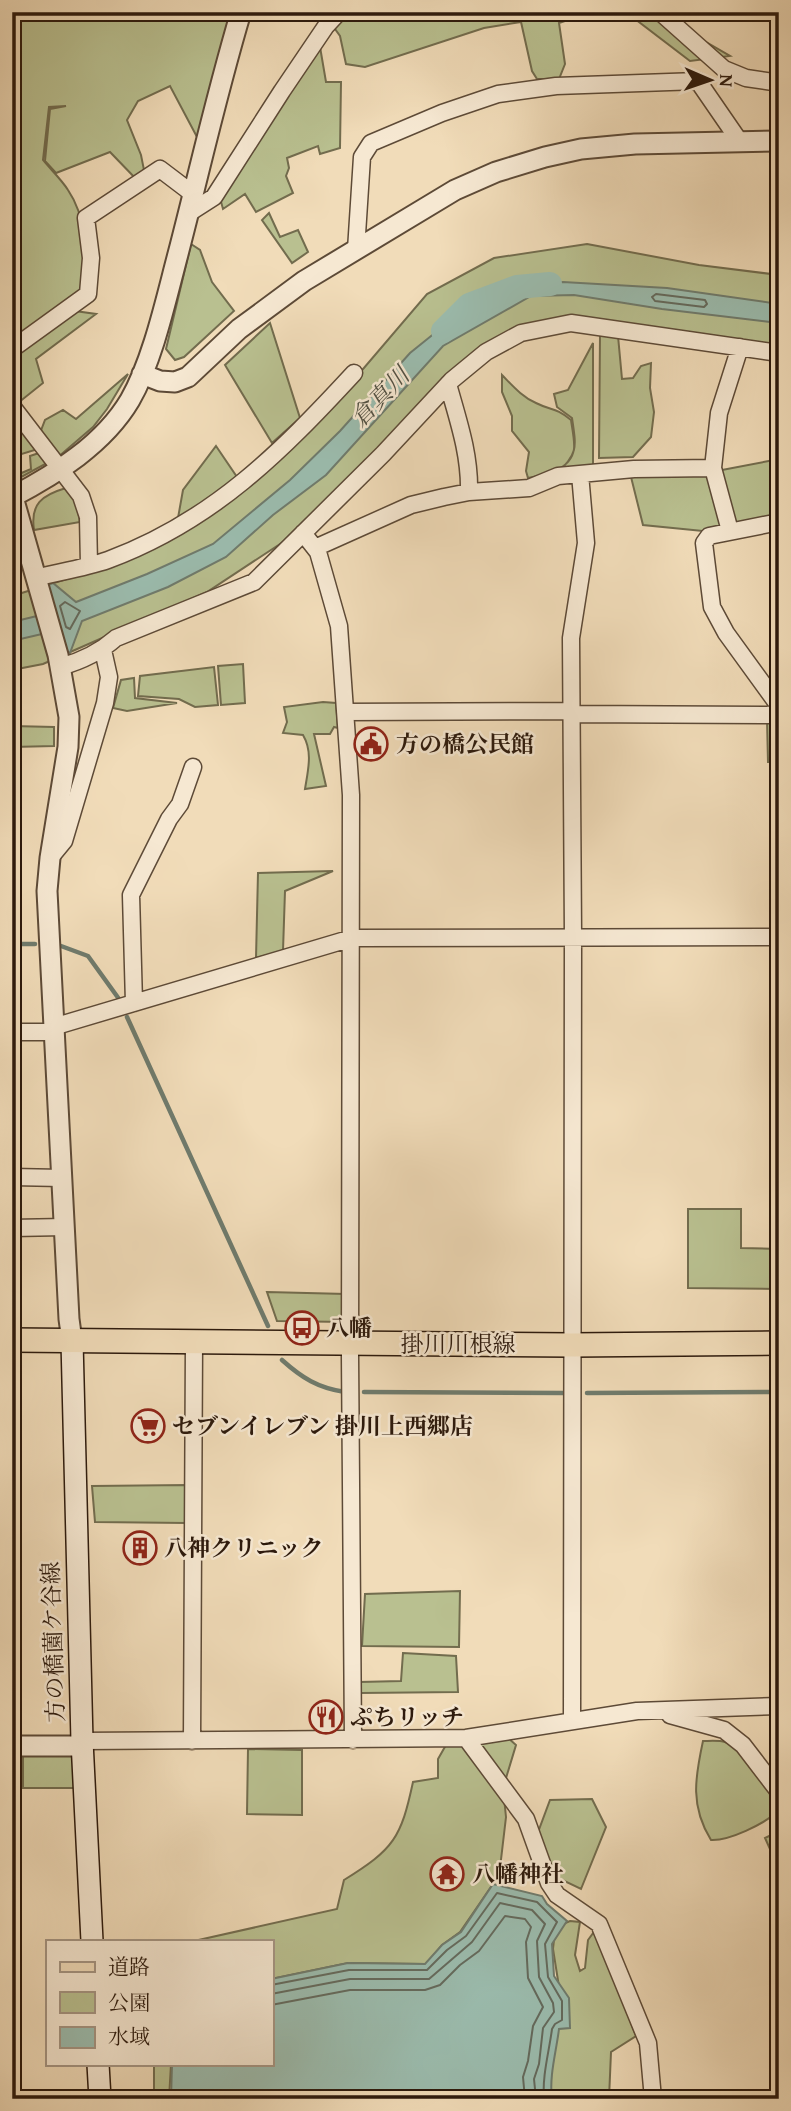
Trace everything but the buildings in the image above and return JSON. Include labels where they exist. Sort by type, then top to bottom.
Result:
[{"type":"main road","name":"掛川川根線","points":[[12,1340],[572,1345],[779,1343]]},
{"type":"main road","name":"方の橋薗ケ谷線","points":[[72,1341],[82,1744],[92,1940]]},
{"type":"main road","points":[[98,2066],[100,2099]]},
{"type":"street","points":[[72,1341],[68,1319],[47,902],[50,858],[68,747],[69,717],[59,661],[13,497],[62,468],[110,427],[129,401],[142,374],[168,294],[222,77],[241,12]]},
{"type":"street","points":[[191,204],[215,197],[282,91],[326,26],[339,12]]},
{"type":"street","points":[[660,12],[724,69],[746,78],[773,82],[779,86]]},
{"type":"street","points":[[684,12],[691,40]]},
{"type":"street","points":[[356,250],[362,157],[371,143],[442,113],[498,94],[555,86],[698,81],[740,142]]},
{"type":"street","points":[[142,374],[160,381],[175,382],[188,377],[239,329],[304,281],[455,190],[496,172],[581,149],[635,144],[779,141]]},
{"type":"street","points":[[12,349],[88,294],[91,258],[86,218],[160,169],[191,204]]},
{"type":"street","points":[[59,661],[81,661],[103,650],[117,638],[254,582],[383,454],[448,384],[486,352],[521,333],[571,323],[779,353]]},
{"type":"street","points":[[730,531],[713,468],[719,413],[740,347]]},
{"type":"street","points":[[36,583],[106,561],[144,545],[223,498],[291,440],[355,373]]},
{"type":"street","points":[[448,384],[466,444],[469,492]]},
{"type":"street","points":[[12,406],[81,496],[88,517],[89,565]]},
{"type":"street","points":[[315,548],[411,505],[469,492],[529,488],[556,477],[580,474],[634,469],[713,468]]},
{"type":"street","points":[[572,1721],[571,638],[586,543],[580,474]]},
{"type":"street","points":[[779,522],[709,536],[704,543],[712,607],[726,634],[779,706]]},
{"type":"street","points":[[303,533],[318,552],[340,626],[351,795],[352,1740]]},
{"type":"street","points":[[50,858],[64,841],[105,704],[109,677],[103,650]]},
{"type":"street","points":[[345,712],[768,715],[779,712]]},
{"type":"street","points":[[134,1003],[131,895],[169,819],[180,804],[193,766]]},
{"type":"street","points":[[12,1032],[53,1030],[352,938],[779,937]]},
{"type":"street","points":[[12,1177],[62,1178]]},
{"type":"street","points":[[12,1228],[65,1227]]},
{"type":"street","points":[[192,1741],[194,1342]]},
{"type":"street","points":[[12,1746],[466,1738],[637,1711],[779,1706]]},
{"type":"street","points":[[654,1710],[724,1730],[743,1745],[779,1791]]},
{"type":"street","points":[[466,1738],[526,1819],[549,1883],[557,1895],[599,1924],[648,2043],[653,2099]]},
{"type":"green space","points":[[12,12],[239,12],[197,137],[170,86],[138,101],[127,120],[144,170],[138,181],[110,152],[56,173],[45,161],[50,109],[66,106],[49,107],[43,160],[68,190],[80,214],[84,240],[84,293],[12,349]]},
{"type":"green space","points":[[336,12],[591,12],[559,23],[565,64],[559,79],[537,79],[532,71],[521,22],[484,28],[365,67],[346,64],[340,36],[330,22]]},
{"type":"green space","points":[[616,12],[663,12],[668,20],[730,56],[690,61],[631,16]]},
{"type":"green space","points":[[319,41],[326,82],[341,82],[340,148],[320,154],[318,146],[287,158],[289,168],[286,176],[293,193],[256,212],[245,194],[223,209],[220,198]]},
{"type":"green space","points":[[269,213],[280,237],[298,230],[308,252],[292,263],[262,220]]},
{"type":"green space","points":[[191,244],[200,250],[212,282],[234,311],[184,357],[175,360],[166,349]]},
{"type":"green space","points":[[587,244],[699,265],[779,275],[779,353],[571,323],[462,362],[312,523],[207,592],[43,664],[12,670],[12,596],[118,563],[323,416],[427,294],[494,258]]},
{"type":"green space","points":[[75,311],[96,314],[36,359],[43,383],[18,403],[12,397],[12,357]]},
{"type":"green space","points":[[270,323],[300,418],[272,443],[225,365]]},
{"type":"green space","points":[[600,335],[618,336],[622,379],[633,378],[641,366],[651,363],[650,388],[654,412],[651,437],[633,457],[599,458]]},
{"type":"green space","points":[[593,343],[593,470],[556,474],[569,461],[575,443],[572,418],[557,407],[554,394],[568,390]]},
{"type":"green space","points":[[128,374],[93,427],[57,458],[40,433],[45,420],[63,410],[76,419]]},
{"type":"green space","points":[[502,375],[526,397],[571,420],[574,449],[563,467],[528,478],[526,471],[529,452],[512,431],[512,416],[502,392]]},
{"type":"green space","points":[[21,427],[38,449],[12,457],[12,432]]},
{"type":"green space","points":[[216,446],[239,480],[178,518],[183,490]]},
{"type":"green space","points":[[42,452],[49,462],[12,482],[12,477],[31,469],[30,456]]},
{"type":"green space","points":[[774,460],[778,516],[703,531],[643,525],[631,477],[722,470]]},
{"type":"green space","points":[[66,488],[76,500],[80,522],[34,530],[36,507],[50,494]]},
{"type":"green space","points":[[243,664],[245,703],[221,705],[218,666]]},
{"type":"green space","points":[[214,667],[218,705],[195,707],[179,699],[138,696],[140,676]]},
{"type":"green space","points":[[134,678],[135,698],[177,703],[127,711],[113,708],[121,680]]},
{"type":"green space","points":[[336,703],[338,728],[334,727],[330,734],[314,734],[326,786],[305,789],[308,748],[303,735],[283,733],[287,722],[284,707]]},
{"type":"green space","points":[[779,716],[779,762],[768,762],[767,719]]},
{"type":"green space","points":[[12,726],[54,727],[54,746],[12,747]]},
{"type":"green space","points":[[333,871],[285,891],[283,951],[256,958],[258,873]]},
{"type":"green space","points":[[688,1209],[741,1209],[741,1248],[779,1249],[779,1289],[688,1288]]},
{"type":"green space","points":[[267,1292],[346,1294],[346,1322],[277,1321]]},
{"type":"green space","points":[[187,1485],[186,1523],[95,1522],[92,1486]]},
{"type":"green space","points":[[460,1591],[459,1647],[362,1646],[365,1594]]},
{"type":"green space","points":[[403,1653],[456,1656],[458,1692],[361,1693],[360,1682],[401,1681]]},
{"type":"green space","points":[[506,1736],[516,1745],[503,1788],[506,1817],[500,1868],[493,1884],[460,1932],[442,1945],[426,1964],[348,1963],[273,1979],[273,1940],[198,1940],[337,1909],[344,1880],[374,1859],[393,1840],[404,1817],[413,1782],[438,1778],[438,1759],[450,1738]]},
{"type":"green space","points":[[703,1741],[725,1742],[741,1753],[765,1783],[777,1812],[746,1831],[711,1840],[704,1828],[696,1792]]},
{"type":"green space","points":[[248,1749],[302,1750],[302,1815],[247,1814]]},
{"type":"green space","points":[[72,1753],[77,1788],[23,1788],[23,1755]]},
{"type":"green space","points":[[592,1799],[606,1827],[581,1889],[556,1877],[537,1835],[550,1800]]},
{"type":"green space","points":[[779,1831],[779,1869],[765,1838]]},
{"type":"green space","points":[[570,1921],[580,1922],[575,1955],[580,1971],[585,1968],[588,1940],[596,1929],[636,2036],[611,2052],[609,2099],[546,2099],[560,1993],[554,1940],[563,1924]]},
{"type":"green space","points":[[154,2066],[171,2066],[169,2099],[154,2099]]},
{"type":"green space","points":[[12,2091],[69,2092],[69,2099],[12,2099]]},
{"type":"water","points":[[563,282],[667,288],[779,304],[779,323],[574,295],[531,296],[443,346],[326,475],[273,515],[226,557],[168,587],[82,621],[70,653],[64,649],[48,585],[53,583],[76,602],[213,544],[290,480],[340,431],[410,353],[467,307],[517,287]]},
{"type":"water","points":[[37,616],[42,634],[12,641],[12,622]]},
{"type":"water","points":[[493,1884],[542,1896],[547,1904],[567,1921],[552,1944],[554,1976],[569,1998],[570,2028],[559,2029],[552,2073],[552,2099],[171,2099],[172,2066],[273,2066],[273,1979],[348,1963],[425,1964],[442,1945],[461,1932]]},
{"type":"waterway","name":"倉真川","points":[[443,331],[469,305],[517,287],[550,284]]},
{"type":"waterway","points":[[12,944],[35,944]]},
{"type":"waterway","points":[[61,946],[88,956],[119,999]]},
{"type":"waterway","points":[[127,1017],[268,1326]]},
{"type":"waterway","points":[[282,1360],[311,1381],[345,1392]]},
{"type":"waterway","points":[[364,1392],[564,1393]]},
{"type":"waterway","points":[[587,1393],[779,1392]]},
{"type":"place","name":"方の橋公民館","points":[[371,744]]},
{"type":"place","name":"八幡","points":[[302,1328]]},
{"type":"place","name":"セブンイレブン 掛川上西郷店","points":[[148,1426]]},
{"type":"place","name":"八神クリニック","points":[[140,1548]]},
{"type":"place","name":"ぷちリッチ","points":[[326,1717]]},
{"type":"place","name":"八幡神社","points":[[447,1874]]}]
